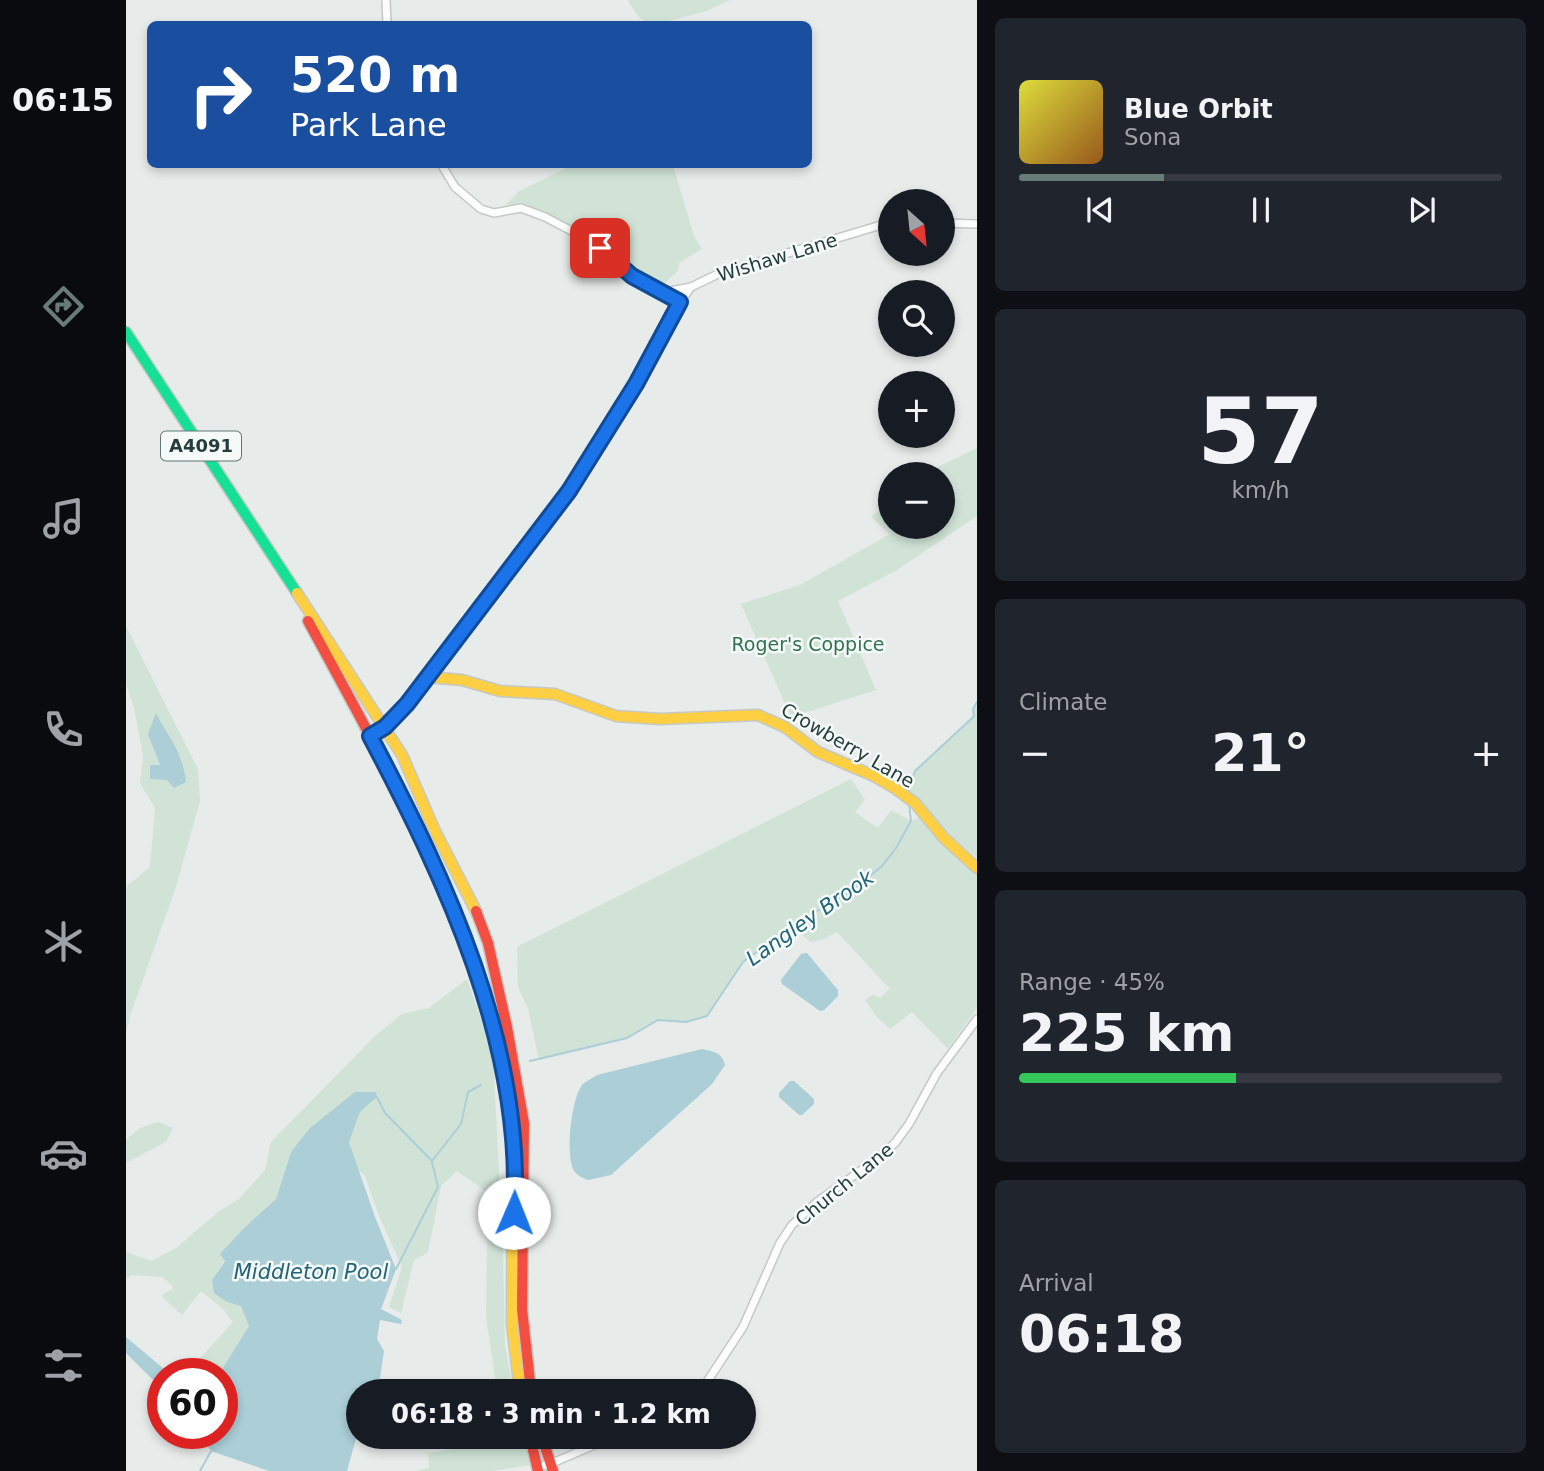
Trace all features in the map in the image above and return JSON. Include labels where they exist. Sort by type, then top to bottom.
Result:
[{"type":"main road","name":"A4091","points":[[126,332],[402,755],[435,831],[480,918],[507,1027],[524,1123],[522,1308],[530,1379]]},
{"type":"main road","name":"A4091","points":[[275,560],[402,798],[447,898],[479,981],[507,1087],[515,1195],[511,1310],[519,1379]]},
{"type":"main road","name":"Crowberry Lane","points":[[428,677],[462,681],[500,691],[555,694],[616,716],[660,719],[758,715],[785,727],[818,752],[874,776],[896,789],[915,803],[944,838],[977,868]]},
{"type":"main road","points":[[533,1449],[537,1469]]},
{"type":"main road","points":[[546,1449],[552,1468]]},
{"type":"street","points":[[386,0],[387,21]]},
{"type":"street","points":[[444,168],[455,187],[481,209],[494,213],[521,208],[545,217],[587,239],[632,276],[680,302]]},
{"type":"street","points":[[956,223],[977,224]]},
{"type":"street","name":"Wishaw Lane","points":[[664,292],[691,287],[718,274],[878,226]]},
{"type":"street","points":[[370,736],[385,727],[428,677],[569,491],[636,384],[680,302],[691,287]]},
{"type":"street","name":"Church Lane","points":[[709,1379],[743,1327],[780,1243],[792,1224],[895,1143],[909,1124],[937,1073],[977,1019]]},
{"type":"street","points":[[537,1469],[552,1468],[589,1449]]},
{"type":"green space","points":[[628,0],[730,0],[707,11],[669,21],[645,21]]},
{"type":"green space","points":[[567,168],[674,168],[694,236],[702,249],[680,262],[677,272],[660,287],[620,260],[592,236],[526,204],[506,205],[519,191]]},
{"type":"green space","name":"Roger's Coppice","points":[[977,448],[977,516],[955,531],[955,462],[948,462]]},
{"type":"green space","name":"Roger's Coppice","points":[[878,512],[878,523],[871,517]]},
{"type":"green space","name":"Roger's Coppice","points":[[881,539],[943,539],[897,570],[838,601],[876,690],[791,717],[741,604],[800,585]]},
{"type":"green space","points":[[126,626],[198,769],[200,801],[176,887],[126,1034],[126,887],[150,867],[155,808],[140,783],[143,755],[134,708],[126,684]]},
{"type":"green space","points":[[977,702],[977,857],[945,833],[908,792],[915,771],[974,716],[973,709]]},
{"type":"green space","points":[[851,779],[865,800],[855,812],[878,828],[891,810],[911,821],[920,817],[963,863],[977,874],[977,1008],[948,1049],[912,1012],[890,1029],[877,1017],[865,1000],[873,995],[880,998],[890,989],[837,932],[811,942],[795,925],[743,962],[707,1016],[686,1022],[658,1020],[627,1038],[539,1060],[528,1009],[518,987],[517,947]]},
{"type":"green space","points":[[467,979],[493,1053],[505,1346],[512,1379],[495,1379],[486,1317],[488,1193],[457,1171],[441,1186],[428,1252],[414,1260],[401,1313],[389,1307],[402,1267],[365,1176],[356,1167],[349,1142],[360,1112],[377,1097],[291,1152],[276,1199],[245,1227],[212,1280],[227,1302],[241,1306],[249,1326],[230,1358],[200,1358],[233,1322],[222,1308],[201,1291],[182,1315],[161,1296],[174,1288],[163,1277],[132,1275],[126,1279],[126,1252],[152,1261],[176,1248],[218,1212],[239,1199],[265,1170],[271,1142],[375,1036],[402,1014],[429,1008]]},
{"type":"green space","points":[[158,1122],[173,1128],[166,1142],[126,1163],[126,1140],[140,1128]]},
{"type":"green space","points":[[454,1449],[527,1449],[530,1465],[492,1471],[416,1471],[429,1468],[428,1453]]},
{"type":"water","points":[[156,713],[178,753],[184,771],[186,782],[174,788],[167,780],[150,779],[150,765],[160,765],[148,734]]},
{"type":"water","points":[[807,953],[838,990],[838,996],[824,1010],[820,1011],[782,984],[781,980],[801,954]]},
{"type":"water","points":[[702,1049],[720,1055],[724,1061],[725,1065],[712,1084],[611,1175],[588,1180],[574,1171],[570,1153],[571,1127],[575,1101],[583,1084],[597,1075]]},
{"type":"water","points":[[790,1081],[794,1081],[814,1099],[814,1104],[802,1115],[779,1097],[779,1093]]},
{"type":"water","name":"Middleton Pool","points":[[355,1092],[376,1092],[377,1097],[360,1112],[349,1142],[396,1269],[381,1309],[402,1320],[401,1324],[380,1320],[377,1339],[384,1351],[380,1379],[346,1379],[346,1449],[353,1449],[347,1471],[269,1471],[210,1449],[238,1449],[238,1358],[229,1358],[249,1326],[241,1306],[227,1302],[214,1293],[212,1280],[225,1261],[220,1254],[276,1199],[291,1152],[310,1128]]},
{"type":"water","points":[[126,1337],[151,1358],[147,1358],[147,1374],[126,1353]]},
{"type":"waterway","name":"Langley Brook","points":[[908,792],[915,771],[974,716],[973,709],[977,702]]},
{"type":"waterway","name":"Langley Brook","points":[[530,1061],[627,1038],[658,1020],[686,1022],[707,1016],[743,962],[801,920],[849,893],[882,866],[911,821],[909,804]]},
{"type":"waterway","name":"Langley Brook","points":[[377,1097],[385,1113],[432,1161],[461,1124],[468,1092],[481,1085]]},
{"type":"waterway","points":[[396,1269],[438,1187],[432,1162]]},
{"type":"waterway","points":[[200,1471],[211,1451]]},
{"type":"traffic: fast","points":[[126,332],[297,593]]},
{"type":"traffic: slow","points":[[297,593],[402,755],[435,831],[476,911]]},
{"type":"traffic: slow","points":[[428,677],[462,680],[500,691],[555,694],[616,716],[660,719],[758,715],[785,727],[818,752],[874,776],[896,789],[915,803],[944,838],[977,868]]},
{"type":"traffic: slow","points":[[513,1149],[512,1324],[519,1379]]},
{"type":"traffic: jam","points":[[308,621],[408,810],[464,941],[486,1009],[503,1078],[513,1149]]},
{"type":"traffic: jam","points":[[476,911],[488,943],[507,1027],[524,1123],[522,1309],[530,1379]]},
{"type":"traffic: jam","points":[[533,1449],[538,1471]]},
{"type":"traffic: jam","points":[[546,1449],[553,1471]]},
{"type":"route","points":[[514,1213],[514,1160],[507,1087],[479,981],[435,868],[370,736],[391,722],[407,704],[569,491],[636,384],[680,302],[632,276],[600,248]]}]
